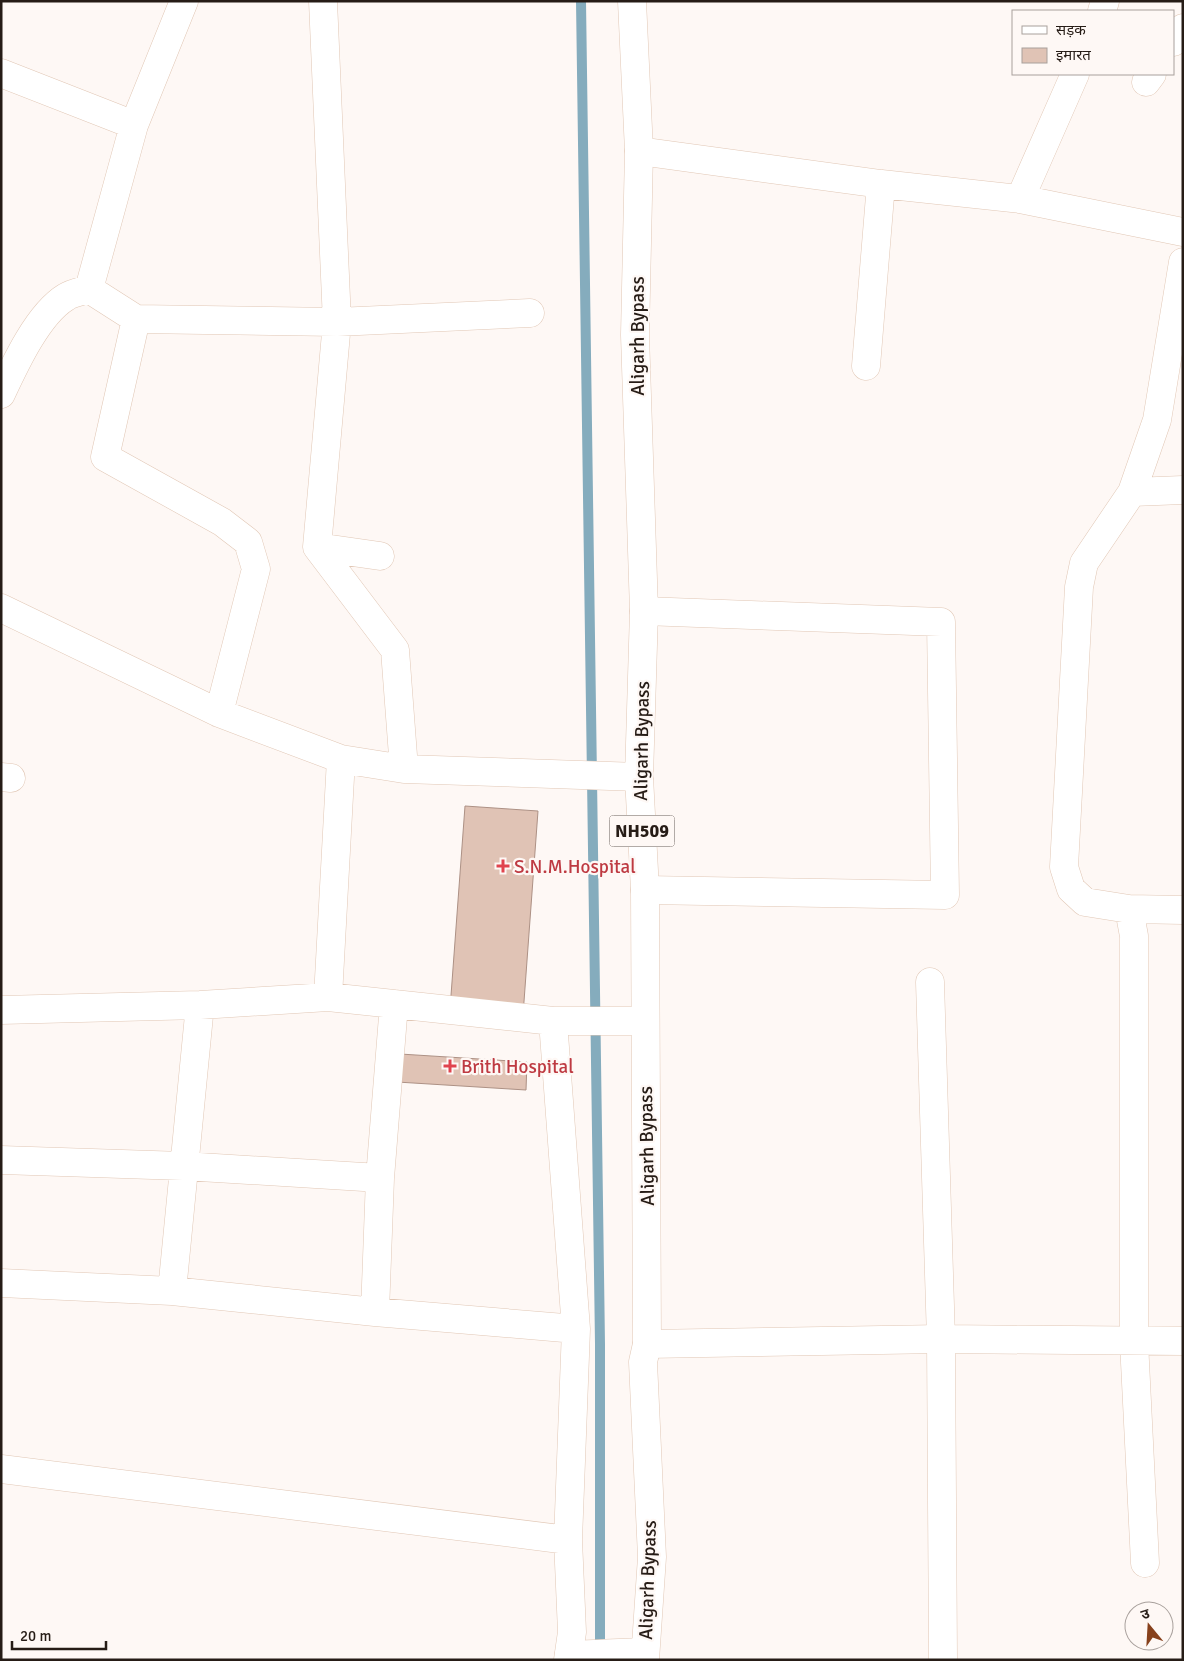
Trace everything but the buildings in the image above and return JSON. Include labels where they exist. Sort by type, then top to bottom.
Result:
[{"type":"main road","points":[[88,289],[134,125],[184,1]]},
{"type":"main road","points":[[323,1],[337,322],[317,547],[395,650],[404,770]]},
{"type":"main road","name":"Aligarh Bypass","points":[[632,1],[639,152],[635,335],[644,611],[639,777],[645,890],[644,1021],[648,1344],[643,1362],[652,1557],[644,1656]]},
{"type":"main road","points":[[1174,41],[1183,28]]},
{"type":"main road","points":[[1,73],[134,125]]},
{"type":"main road","points":[[1020,199],[1075,75]]},
{"type":"main road","points":[[639,152],[881,184],[1020,199],[1183,232]]},
{"type":"main road","points":[[866,366],[881,184]]},
{"type":"main road","points":[[1183,262],[1157,420],[1132,492],[1084,563],[1079,587],[1064,867],[1071,889],[1085,902],[1129,909],[1183,910]]},
{"type":"main road","points":[[88,289],[136,319],[337,322],[530,313]]},
{"type":"main road","points":[[1,394],[12,369],[46,315],[67,296],[88,289]]},
{"type":"main road","points":[[136,319],[105,457],[222,522],[248,542],[256,569],[220,712]]},
{"type":"main road","points":[[1132,492],[1183,490]]},
{"type":"main road","points":[[317,547],[380,556]]},
{"type":"main road","points":[[1,608],[220,712],[341,759],[404,770],[639,777]]},
{"type":"main road","points":[[644,611],[941,622],[945,895],[645,890]]},
{"type":"main road","points":[[328,998],[341,759]]},
{"type":"main road","points":[[1129,909],[1134,936],[1134,1342],[1145,1563]]},
{"type":"main road","points":[[930,982],[941,1339],[943,1660]]},
{"type":"main road","points":[[1,1010],[200,1006],[328,998],[560,1021],[614,1019],[644,1021]]},
{"type":"main road","points":[[375,1312],[380,1178],[394,1004]]},
{"type":"main road","points":[[172,1291],[200,1006]]},
{"type":"main road","points":[[560,1021],[576,1329],[568,1540],[572,1632],[569,1657],[644,1656]]},
{"type":"main road","points":[[1,1160],[183,1166],[380,1178]]},
{"type":"main road","points":[[1,1283],[172,1291],[375,1312],[576,1329]]},
{"type":"main road","points":[[648,1344],[941,1339],[1183,1341]]},
{"type":"main road","points":[[1,1469],[568,1540]]},
{"type":"waterway","points":[[581,1],[600,1344],[600,1653]]},
{"type":"place","name":"S.N.M.Hospital","points":[[503,866]]},
{"type":"place","name":"Brith Hospital","points":[[450,1066]]}]
